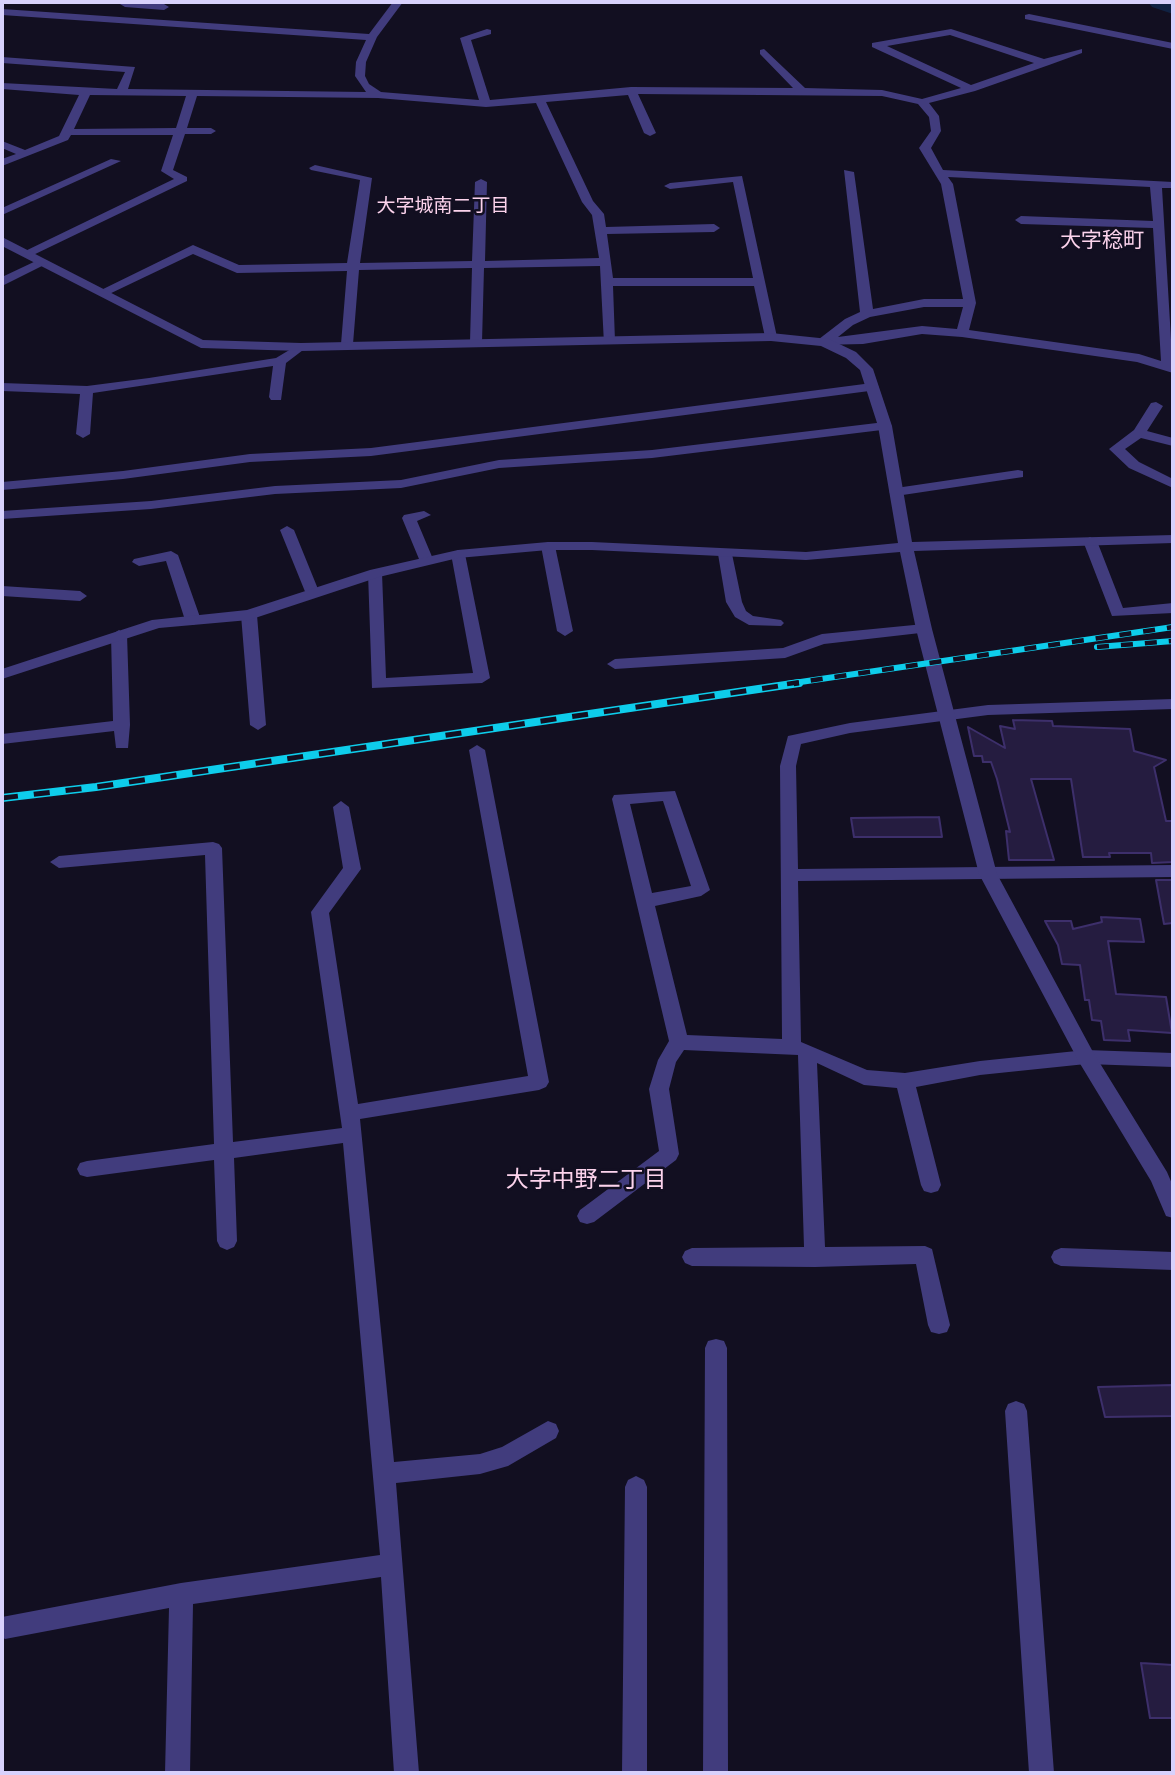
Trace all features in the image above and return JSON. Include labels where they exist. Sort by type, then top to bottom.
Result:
[{"type":"street","points":[[60,17],[74,2]]},
{"type":"street","points":[[127,2],[125,4],[164,7]]},
{"type":"street","points":[[378,95],[365,86],[360,76],[361,62],[372,37],[398,2]]},
{"type":"street","points":[[2,12],[372,37]]},
{"type":"street","points":[[1029,18],[1173,46]]},
{"type":"street","points":[[486,103],[465,38],[487,32]]},
{"type":"street","points":[[971,89],[877,45],[951,32],[1045,63]]},
{"type":"street","points":[[2,86],[86,92],[378,95],[486,103],[631,90],[882,93],[922,102],[971,89],[1078,51]]},
{"type":"street","points":[[764,52],[802,92]]},
{"type":"street","points":[[2,60],[131,69],[121,92]]},
{"type":"street","points":[[631,90],[650,133]]},
{"type":"street","points":[[2,163],[64,138],[86,92]]},
{"type":"street","points":[[24,254],[183,179],[167,172],[193,92]]},
{"type":"street","points":[[539,98],[588,202],[598,214],[603,231],[609,341]]},
{"type":"street","points":[[922,102],[934,116],[936,131],[925,148],[947,184],[970,303],[962,333]]},
{"type":"street","points":[[69,132],[211,131]]},
{"type":"street","points":[[2,144],[24,153]]},
{"type":"street","points":[[2,212],[115,161]]},
{"type":"street","points":[[315,168],[366,178],[353,266],[347,344]]},
{"type":"street","points":[[848,172],[867,314]]},
{"type":"street","points":[[939,173],[1173,185]]},
{"type":"street","points":[[670,186],[738,178],[771,337]]},
{"type":"street","points":[[476,342],[481,181]]},
{"type":"street","points":[[2,241],[201,344],[301,347],[771,337],[824,342],[863,341],[922,330],[962,333],[1139,358],[1171,368],[1156,185]]},
{"type":"street","points":[[1021,220],[1159,225]]},
{"type":"street","points":[[603,231],[714,228]]},
{"type":"street","points":[[101,293],[193,249],[237,269],[606,262]]},
{"type":"street","points":[[2,282],[42,262]]},
{"type":"street","points":[[607,282],[759,282]]},
{"type":"street","points":[[824,342],[849,322],[867,314],[924,303],[970,303]]},
{"type":"street","points":[[824,342],[851,355],[866,369],[885,426],[905,547],[988,874],[1086,1057],[1167,1178],[1173,1210]]},
{"type":"street","points":[[2,387],[87,390],[280,361],[301,347]]},
{"type":"street","points":[[276,397],[280,361]]},
{"type":"street","points":[[2,486],[123,475],[250,458],[371,452],[872,387]]},
{"type":"street","points":[[83,434],[87,390]]},
{"type":"street","points":[[1156,405],[1139,433],[1116,449],[1134,465],[1173,484]]},
{"type":"street","points":[[2,515],[151,505],[275,490],[401,484],[499,464],[652,454],[885,426]]},
{"type":"street","points":[[1139,433],[1173,442]]},
{"type":"street","points":[[896,492],[1018,474]]},
{"type":"street","points":[[424,515],[409,518],[426,559]]},
{"type":"street","points":[[287,530],[313,594]]},
{"type":"street","points":[[2,674],[157,623],[249,615],[375,573],[426,559],[458,554],[548,546],[806,556],[905,547],[1173,538]]},
{"type":"street","points":[[1090,541],[1117,613],[1173,608]]},
{"type":"street","points":[[548,546],[565,631]]},
{"type":"street","points":[[375,573],[378,684],[482,678],[458,554]]},
{"type":"street","points":[[725,554],[734,602],[740,614],[749,620],[776,623]]},
{"type":"street","points":[[139,562],[171,555],[193,620]]},
{"type":"street","points":[[2,591],[80,596]]},
{"type":"street","points":[[249,615],[258,726]]},
{"type":"street","points":[[615,664],[785,653],[822,639],[924,629]]},
{"type":"street","points":[[119,635],[122,744]]},
{"type":"street","points":[[815,1258],[799,1049],[790,874],[788,766],[794,740],[849,728],[947,714],[1173,704]]},
{"type":"street","points":[[2,739],[122,725]]},
{"type":"street","points":[[87,1169],[225,1152],[539,1082],[477,750]]},
{"type":"street","points":[[587,1216],[669,1154],[659,1089],[667,1060],[680,1042],[620,799],[669,795],[701,890],[646,901]]},
{"type":"street","points":[[341,807],[352,869],[320,912],[352,1124],[392,1564],[407,1773]]},
{"type":"street","points":[[59,862],[213,848],[227,1241]]},
{"type":"street","points":[[790,874],[1173,871]]},
{"type":"street","points":[[680,1042],[799,1049],[864,1077],[905,1081],[979,1068],[1086,1057],[1173,1060]]},
{"type":"street","points":[[905,1081],[931,1185]]},
{"type":"street","points":[[692,1257],[925,1255],[939,1325]]},
{"type":"street","points":[[1061,1257],[1173,1261]]},
{"type":"street","points":[[715,1773],[716,1348]]},
{"type":"street","points":[[1016,1411],[1042,1773]]},
{"type":"street","points":[[382,1474],[480,1464],[508,1456],[548,1431]]},
{"type":"street","points":[[634,1773],[636,1487]]},
{"type":"street","points":[[5,1627],[181,1594],[392,1564]]},
{"type":"street","points":[[177,1773],[181,1594]]},
{"type":"building","points":[[1013,720],[1052,721],[1053,726],[1130,729],[1134,751],[1166,760],[1154,767],[1166,821],[1173,821],[1173,862],[1152,863],[1151,853],[1109,853],[1110,857],[1083,857],[1071,779],[1031,779],[1054,860],[1009,860],[1006,831],[1010,832],[997,779],[991,762],[983,762],[982,756],[974,756],[968,727],[1005,748],[1000,726],[1015,729]]},
{"type":"building","points":[[939,817],[942,837],[854,837],[851,818]]},
{"type":"building","points":[[1156,880],[1173,880],[1173,923],[1164,924]]},
{"type":"building","points":[[1101,917],[1140,919],[1144,942],[1108,941],[1116,994],[1166,997],[1172,1033],[1128,1030],[1130,1041],[1104,1040],[1101,1021],[1092,1020],[1089,1000],[1085,1000],[1080,965],[1062,964],[1058,945],[1045,921],[1071,921],[1073,929],[1102,922]]},
{"type":"building","points":[[1173,1385],[1173,1416],[1105,1417],[1098,1387]]},
{"type":"building","points":[[1141,1663],[1173,1665],[1173,1718],[1150,1718]]},
{"type":"waterway","points":[[1160,2],[1173,7]]},
{"type":"railway","points":[[787,684],[1173,627]]},
{"type":"railway","points":[[1097,647],[1173,641]]},
{"type":"railway","points":[[2,798],[96,787],[799,683]]},
{"type":"district","name":"大字城南二丁目","points":[[443,207]]},
{"type":"district","name":"大字稔町","points":[[1102,242]]},
{"type":"district","name":"大字中野二丁目","points":[[586,1181]]}]
